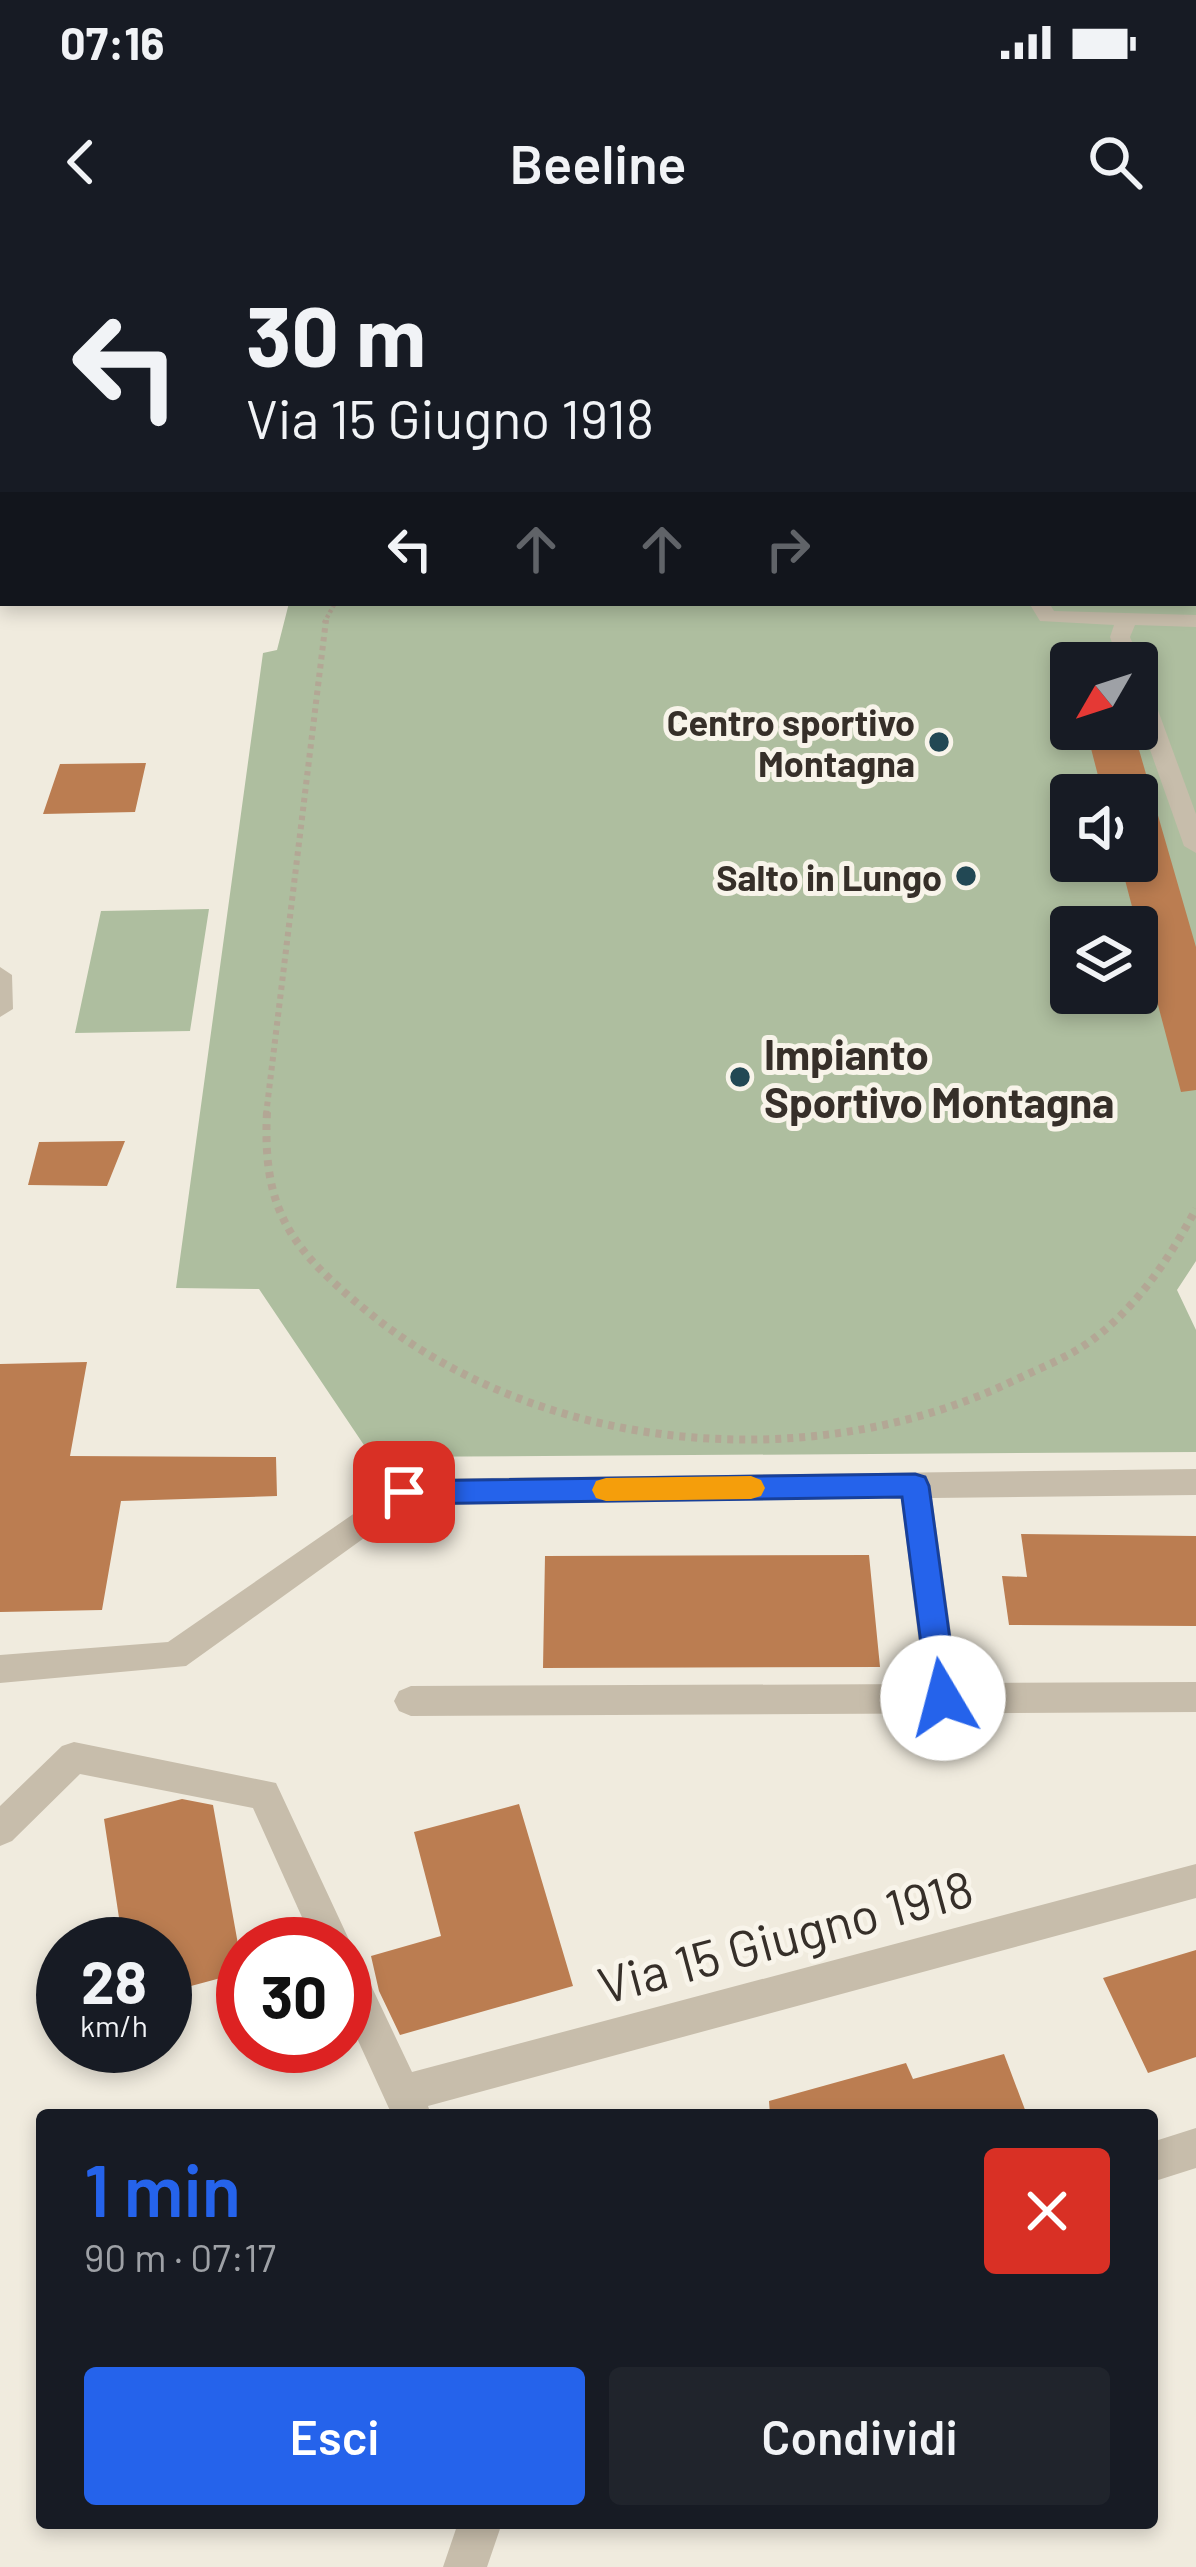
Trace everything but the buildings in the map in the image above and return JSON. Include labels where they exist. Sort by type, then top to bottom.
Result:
[{"type":"street","points":[[1041,606],[1047,617],[1196,621]]},
{"type":"street","points":[[1122,642],[1127,620]]},
{"type":"street","points":[[1158,741],[1196,846]]},
{"type":"street","points":[[0,975],[0,1009]]},
{"type":"street","points":[[0,1669],[174,1656],[404,1492],[1196,1482]]},
{"type":"street","points":[[915,1486],[943,1698]]},
{"type":"street","points":[[411,1701],[1196,1696]]},
{"type":"street","points":[[0,1830],[74,1757],[264,1794],[321,1917]]},
{"type":"street","name":"Via 15 Giugno 1918","points":[[372,2029],[407,2104],[1196,1880]]},
{"type":"street","points":[[1158,2160],[1196,2148]]},
{"type":"street","points":[[465,2567],[477,2529]]},
{"type":"path","points":[[333,606],[324,623],[317,664],[267,1096],[266,1150],[273,1202],[326,1277],[405,1344],[509,1396],[630,1429],[759,1440],[886,1427],[1000,1392],[1096,1338],[1164,1270],[1196,1209]]},
{"type":"green space","name":"Impianto Sportivo Montagna","points":[[288,606],[1196,606],[1196,1261],[1177,1290],[1196,1330],[1196,1452],[372,1457],[259,1289],[176,1288],[263,653],[277,650]]},
{"type":"green space","points":[[209,909],[190,1031],[75,1033],[101,911]]},
{"type":"slow traffic","points":[[606,1490],[751,1488]]},
{"type":"place","name":"Centro sportivo Montagna","points":[[939,742]]},
{"type":"place","name":"Salto in Lungo","points":[[966,876]]},
{"type":"place","name":"Impianto Sportivo Montagna","points":[[740,1077]]},
{"type":"route","points":[[404,1492],[915,1486],[943,1698]]}]
